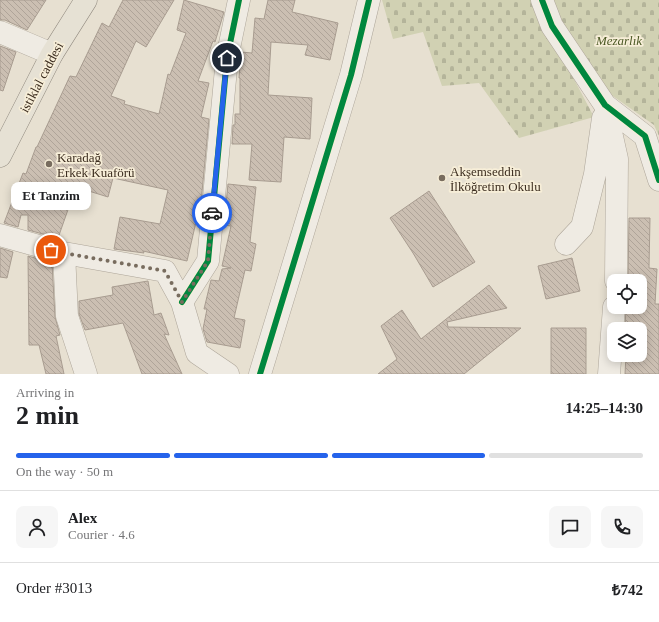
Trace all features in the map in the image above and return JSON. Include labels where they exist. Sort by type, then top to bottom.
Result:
[{"type":"main road","name":"istiklal caddesi","points":[[0,155],[52,54],[86,0]]},
{"type":"street","points":[[182,302],[208,261],[227,58],[239,0]]},
{"type":"street","points":[[260,374],[351,75],[369,0]]},
{"type":"street","points":[[542,0],[552,26],[605,105],[645,136],[659,180]]},
{"type":"street","points":[[0,32],[52,54]]},
{"type":"street","points":[[566,244],[582,227],[595,174],[605,105]]},
{"type":"street","points":[[605,105],[617,159],[616,274]]},
{"type":"street","points":[[0,235],[64,253],[165,271],[182,302],[204,374]]},
{"type":"street","points":[[64,253],[67,316],[86,374]]},
{"type":"street","points":[[609,374],[613,314]]},
{"type":"street","points":[[197,353],[228,374]]},
{"type":"green space","points":[[382,0],[534,0],[548,30],[594,117],[519,138],[479,83],[442,86],[423,32],[393,39]]},
{"type":"green space","name":"Mezarlık","points":[[549,0],[659,0],[659,136],[654,125],[600,87]]},
{"type":"building","points":[[0,0],[46,0],[27,30],[5,20],[0,20]]},
{"type":"building","points":[[123,0],[174,0],[146,47],[136,41],[111,96],[125,101],[124,104],[159,114],[168,74],[170,75],[186,33],[177,30],[184,0],[224,12],[215,42],[213,41],[198,81],[209,83],[201,117],[209,119],[199,223],[196,222],[187,261],[143,251],[144,253],[114,249],[120,217],[160,224],[168,190],[113,178],[108,197],[76,187],[58,238],[28,230],[28,215],[21,215],[18,227],[4,223],[23,173],[26,174],[36,147],[70,76],[76,77],[102,23],[109,27]]},
{"type":"building","points":[[268,0],[295,0],[292,12],[338,23],[330,60],[305,55],[308,45],[271,42],[268,95],[312,98],[310,139],[284,137],[281,182],[249,180],[252,144],[232,144],[235,114],[240,114],[239,78],[241,52],[252,53],[255,18],[264,19]]},
{"type":"building","points":[[0,46],[16,52],[3,91],[0,90]]},
{"type":"building","points":[[228,184],[256,187],[250,242],[256,244],[251,271],[245,270],[234,318],[245,320],[240,348],[207,342],[203,329],[207,309],[204,309],[211,280],[219,281],[222,269],[231,268],[222,266],[231,226],[224,225]]},
{"type":"building","points":[[429,191],[475,262],[433,287],[390,218]]},
{"type":"building","points":[[629,218],[650,218],[649,268],[657,269],[655,304],[659,304],[659,374],[625,374],[626,362],[647,362],[647,322],[625,322],[626,314],[647,314],[647,274],[628,274]]},
{"type":"building","points":[[0,248],[13,252],[7,278],[0,277]]},
{"type":"building","points":[[28,256],[52,263],[55,317],[60,335],[56,336],[64,374],[46,374],[39,345],[29,345]]},
{"type":"building","points":[[572,258],[580,291],[546,299],[538,266]]},
{"type":"building","points":[[148,281],[154,315],[161,313],[169,335],[164,334],[182,374],[142,374],[123,323],[85,330],[79,314],[79,301],[113,295],[112,287]]},
{"type":"building","points":[[489,285],[507,308],[447,322],[448,327],[521,328],[464,374],[378,374],[397,359],[381,326],[402,310],[421,339]]},
{"type":"building","points":[[551,328],[586,328],[586,374],[551,374]]},
{"type":"cycle path","points":[[182,302],[208,261],[227,58],[239,0]]},
{"type":"cycle path","points":[[260,374],[351,75],[369,0]]},
{"type":"cycle path","points":[[542,0],[552,26],[605,105],[645,136],[659,180]]},
{"type":"way so far","points":[[51,250],[165,271],[182,302],[208,261],[212,213]]},
{"type":"place","name":"Karadağ Erkek Kuaförü","points":[[49,164]]},
{"type":"place","name":"Akşemseddin İlköğretim Okulu","points":[[442,178]]},
{"type":"place","name":"Et Tanzim","points":[[51,250]]},
{"type":"route","points":[[212,213],[227,58]]}]
